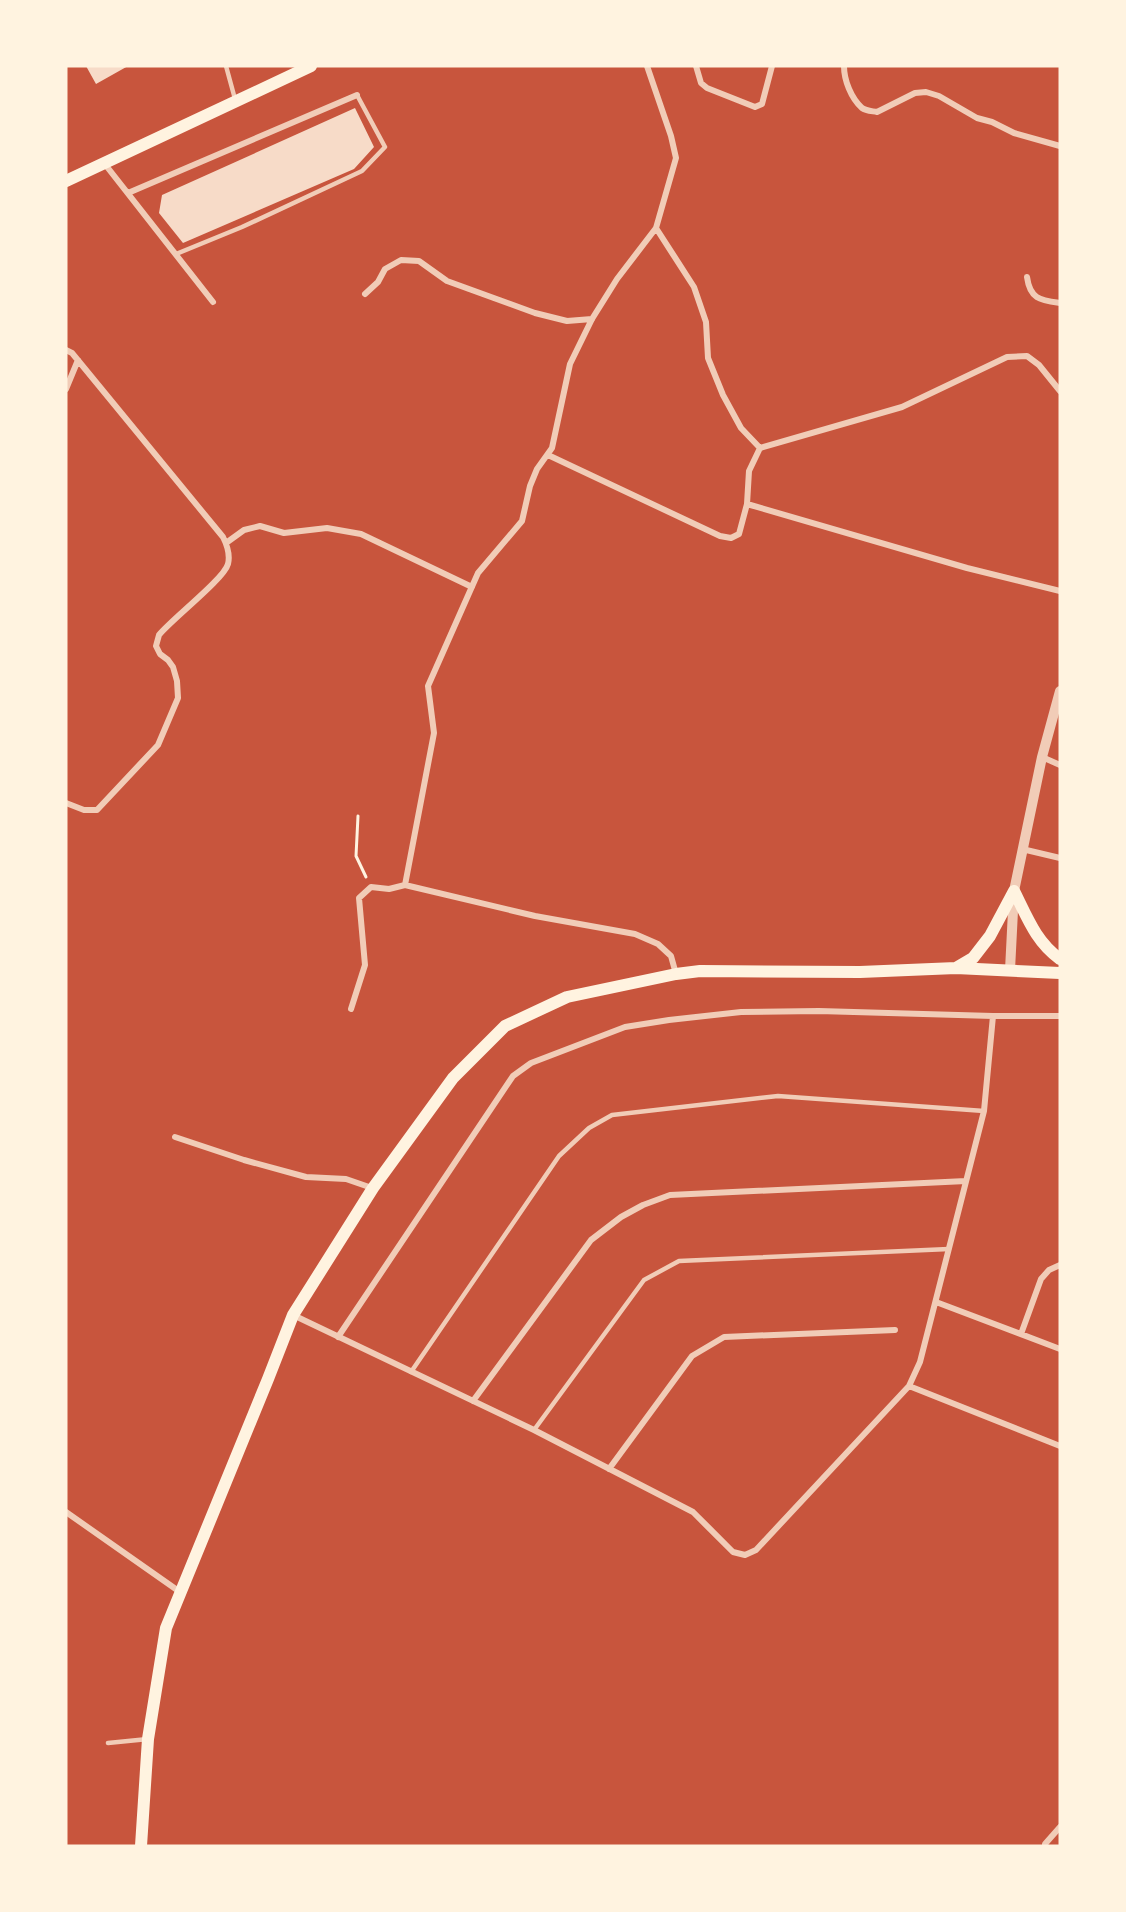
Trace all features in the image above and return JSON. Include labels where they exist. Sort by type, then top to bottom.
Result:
[{"type":"main road","points":[[66,181],[236,102],[297,69],[311,66]]},
{"type":"main road","points":[[1014,891],[1033,931],[1047,950],[1060,959]]},
{"type":"main road","points":[[956,968],[973,958],[990,936],[1014,891]]},
{"type":"main road","points":[[141,1846],[148,1739],[166,1628],[293,1315],[373,1188],[453,1078],[506,1026],[567,997],[700,971],[860,972],[956,968],[1060,973]]},
{"type":"street","points":[[405,885],[434,733],[428,686],[478,573],[522,521],[530,486],[537,469],[548,455],[555,440],[570,364],[592,319],[616,279],[656,228],[676,158],[671,136],[647,66]]},
{"type":"street","points":[[696,66],[701,83],[707,88],[755,107],[762,104],[772,66]]},
{"type":"street","points":[[844,66],[846,82],[863,109],[877,112],[915,93],[926,92],[939,96],[978,118],[1014,133],[1060,146]]},
{"type":"street","points":[[128,193],[357,95]]},
{"type":"street","points":[[104,163],[213,302]]},
{"type":"street","points":[[656,228],[694,286],[706,322],[708,358],[723,394],[741,428],[760,448]]},
{"type":"street","points":[[365,294],[378,282],[386,269],[400,261],[419,261],[447,281],[535,313],[567,321],[592,319]]},
{"type":"street","points":[[1027,277],[1028,290],[1035,296],[1044,301],[1060,303]]},
{"type":"street","points":[[66,350],[78,360],[223,537],[226,543],[228,563],[225,570],[159,634],[156,646],[173,668],[177,681],[178,698],[158,745],[97,810],[84,810],[66,803]]},
{"type":"street","points":[[548,455],[720,536],[731,538],[739,534],[747,504],[749,471],[760,448],[903,407],[1007,357],[1027,356],[1040,365],[1060,391]]},
{"type":"street","points":[[66,389],[78,360]]},
{"type":"street","points":[[747,504],[967,568],[1060,591]]},
{"type":"street","points":[[226,543],[244,530],[260,526],[284,533],[327,528],[361,534],[472,587]]},
{"type":"street","points":[[1010,970],[1014,891],[1042,757],[1060,691]]},
{"type":"street","points":[[1042,757],[1060,765]]},
{"type":"street","points":[[1022,849],[1060,858]]},
{"type":"street","points":[[351,1009],[365,965],[359,898],[371,887],[389,890],[405,885],[535,916],[634,934],[658,944],[671,956],[676,974]]},
{"type":"street","points":[[338,1337],[513,1077],[531,1063],[625,1027],[741,1012],[819,1011],[1060,1016]]},
{"type":"street","points":[[293,1315],[534,1430],[693,1512],[734,1552],[745,1555],[756,1550],[909,1386],[920,1362],[984,1111],[993,1016]]},
{"type":"street","points":[[175,1137],[244,1160],[306,1177],[346,1179],[373,1188]]},
{"type":"street","points":[[473,1401],[591,1240],[621,1217],[643,1204],[670,1195],[966,1180]]},
{"type":"street","points":[[1021,1334],[1041,1279],[1049,1270],[1060,1265]]},
{"type":"street","points":[[936,1302],[1060,1349]]},
{"type":"street","points":[[609,1469],[692,1356],[724,1337],[895,1330]]},
{"type":"street","points":[[909,1386],[1060,1446]]},
{"type":"street","points":[[66,1512],[180,1592]]},
{"type":"street","points":[[1045,1846],[1060,1827]]},
{"type":"lane","points":[[226,66],[236,102]]},
{"type":"lane","points":[[176,254],[242,227],[362,171],[385,147],[357,95]]},
{"type":"lane","points":[[411,1372],[559,1156],[589,1128],[612,1115],[778,1095],[984,1111]]},
{"type":"lane","points":[[534,1430],[644,1280],[679,1261],[950,1249]]},
{"type":"lane","points":[[108,1743],[148,1739]]},
{"type":"path","points":[[358,816],[356,856],[371,887]]},
{"type":"building","points":[[86,66],[128,66],[96,84]]},
{"type":"building","points":[[355,108],[374,147],[354,169],[183,243],[159,213],[162,195]]}]
